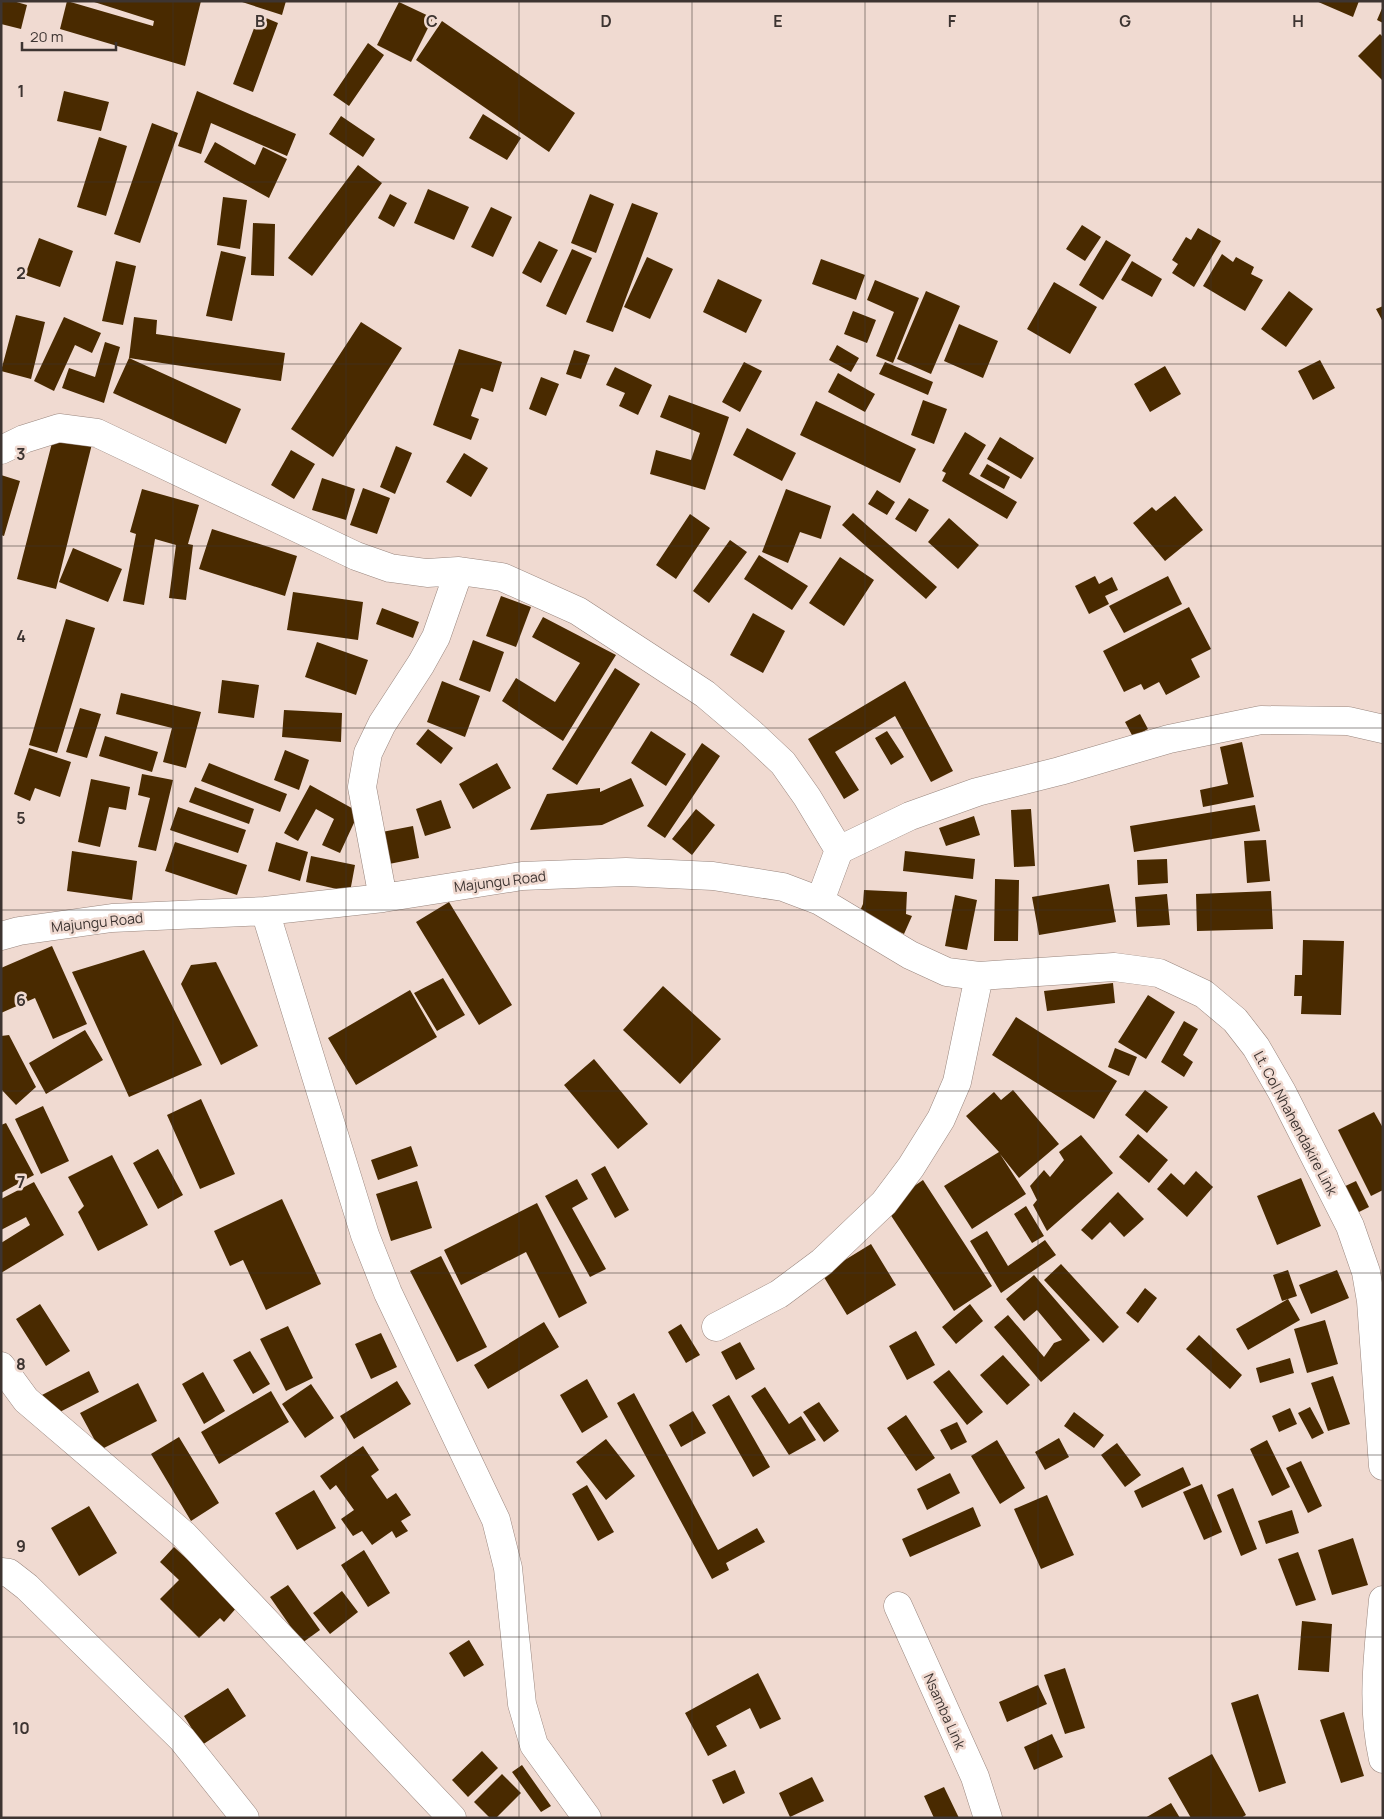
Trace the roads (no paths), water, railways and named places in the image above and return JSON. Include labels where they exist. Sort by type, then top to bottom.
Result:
[{"type":"street","points":[[1,450],[24,439],[58,428],[97,433],[356,556],[390,568],[427,573],[459,571],[502,577],[562,603],[643,652],[706,694],[783,763],[808,797],[840,850]]},
{"type":"street","points":[[383,898],[362,787],[368,753],[382,724],[421,664],[436,636],[459,571]]},
{"type":"street","points":[[820,901],[840,850],[910,816],[977,792],[1060,771],[1169,739],[1261,720],[1348,721],[1383,729]]},
{"type":"street","name":"Majungu Road","points":[[1,936],[19,930],[112,918],[265,911],[383,898],[522,876],[626,872],[713,876],[783,887],[820,901],[910,955],[947,972],[979,976]]},
{"type":"street","points":[[265,911],[365,1235],[388,1294],[496,1520],[508,1568],[522,1704],[534,1745],[587,1818]]},
{"type":"street","name":"Lt. Col Nhahendakire Link","points":[[979,976],[1114,967],[1159,973],[1204,994],[1235,1020],[1256,1047],[1282,1092],[1350,1226],[1366,1272],[1375,1347],[1383,1466]]},
{"type":"street","points":[[716,1327],[779,1294],[822,1262],[884,1203],[911,1167],[941,1119],[957,1082],[979,976]]},
{"type":"street","points":[[1,1366],[26,1400],[184,1535],[452,1818]]},
{"type":"street","points":[[1,1572],[9,1573],[27,1587],[182,1739],[245,1818]]},
{"type":"street","points":[[1383,1600],[1375,1688],[1376,1730],[1383,1759]]},
{"type":"street","name":"Nsamba Link","points":[[898,1606],[975,1777],[988,1818]]}]
